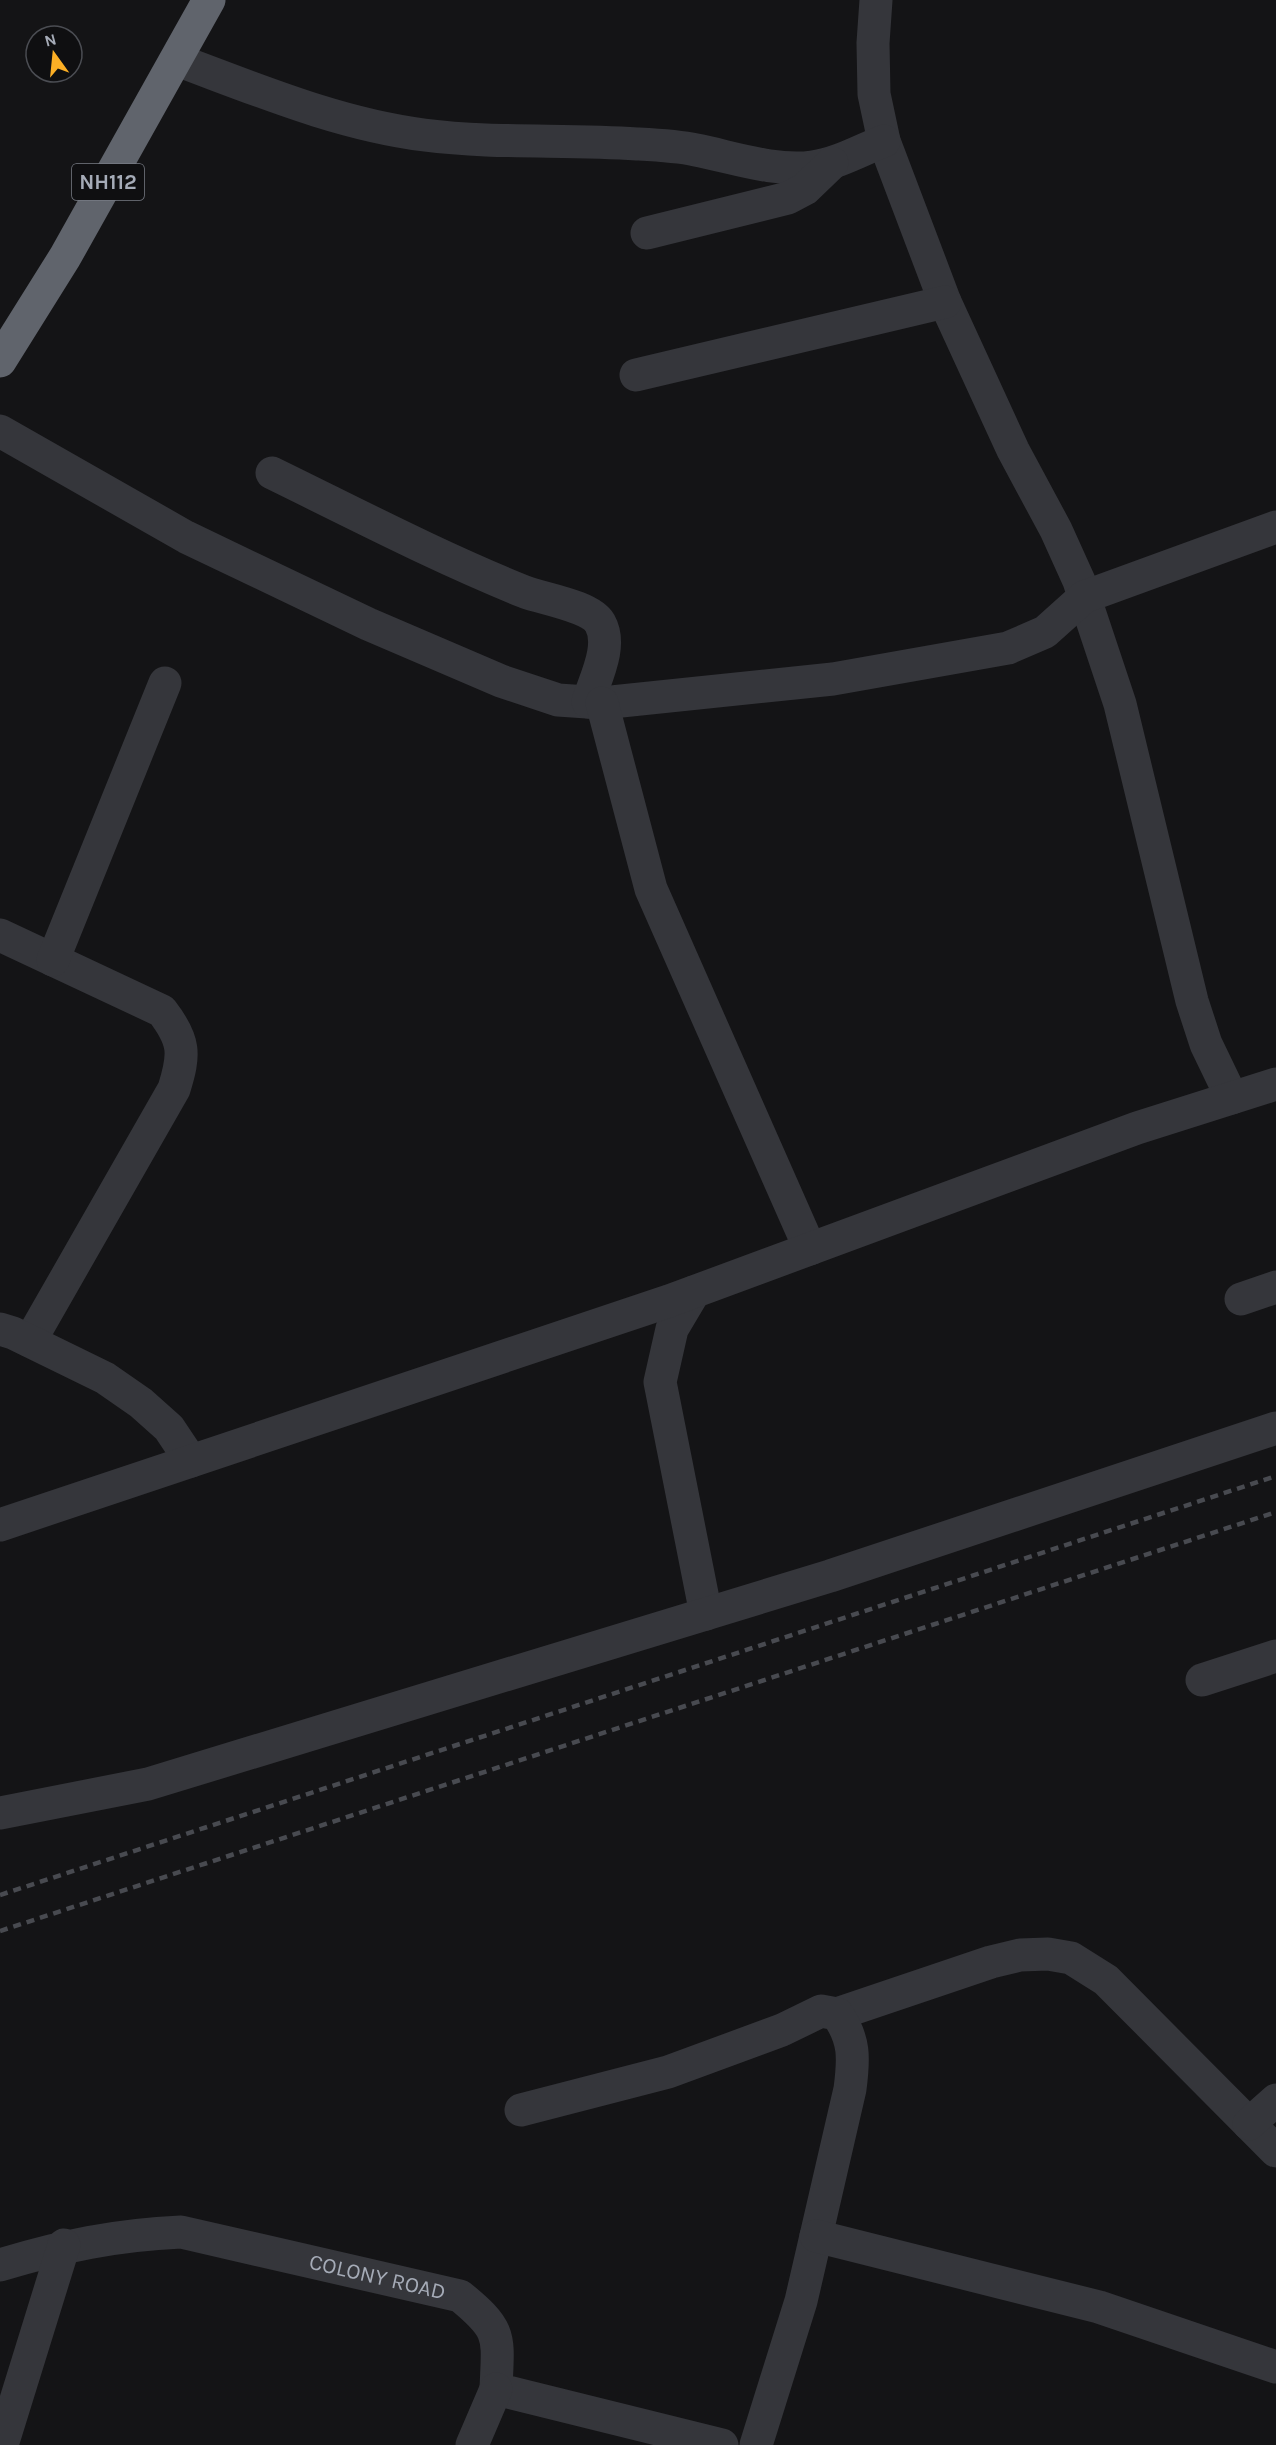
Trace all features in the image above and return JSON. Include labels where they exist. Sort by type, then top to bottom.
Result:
[{"type":"highway","name":"NH112","points":[[0,361],[65,257],[177,60],[206,1]]},
{"type":"street","points":[[876,0],[873,43],[874,94],[884,141],[945,302],[1012,450],[1056,530],[1084,597],[1120,704],[1192,1001],[1206,1044],[1232,1098]]},
{"type":"street","points":[[177,60],[298,105],[364,124],[423,135],[490,142],[635,144],[692,149],[779,166],[811,168],[832,163],[884,141]]},
{"type":"street","points":[[647,233],[788,198],[805,189],[832,163]]},
{"type":"street","points":[[636,375],[945,302]]},
{"type":"street","points":[[0,431],[186,537],[368,624],[501,681],[558,700],[595,703],[833,679],[1008,648],[1045,632],[1084,597],[1276,527]]},
{"type":"street","points":[[272,473],[469,569],[538,597],[586,611],[599,621],[605,636],[595,703],[651,889],[810,1249]]},
{"type":"street","points":[[53,960],[165,683]]},
{"type":"street","points":[[0,935],[162,1011],[174,1026],[182,1044],[182,1064],[174,1089],[15,1335],[105,1378],[141,1403],[169,1428],[191,1461]]},
{"type":"street","points":[[0,1525],[694,1292],[1137,1128],[1276,1084]]},
{"type":"street","points":[[1241,1299],[1276,1287]]},
{"type":"street","points":[[694,1292],[672,1329],[660,1382],[706,1614]]},
{"type":"street","points":[[0,1813],[148,1784],[830,1576],[1276,1428]]},
{"type":"street","points":[[1202,1680],[1276,1656]]},
{"type":"street","points":[[521,2110],[668,2072],[782,2030],[821,2011],[837,2014],[1020,1955],[1048,1954],[1071,1958],[1106,1980],[1276,2151]]},
{"type":"street","points":[[756,2445],[801,2301],[853,2066],[849,2032],[837,2014]]},
{"type":"street","points":[[1249,2124],[1276,2100]]},
{"type":"street","name":"COLONY ROAD","points":[[0,2265],[64,2245],[146,2234],[181,2232],[460,2296],[486,2317],[498,2340],[496,2389]]},
{"type":"street","points":[[816,2236],[1099,2307],[1276,2367]]},
{"type":"street","points":[[2,2445],[64,2245]]},
{"type":"street","points":[[472,2445],[496,2389],[722,2445]]},
{"type":"railway","points":[[0,1895],[1276,1476]]},
{"type":"railway","points":[[0,1931],[1276,1512]]}]
